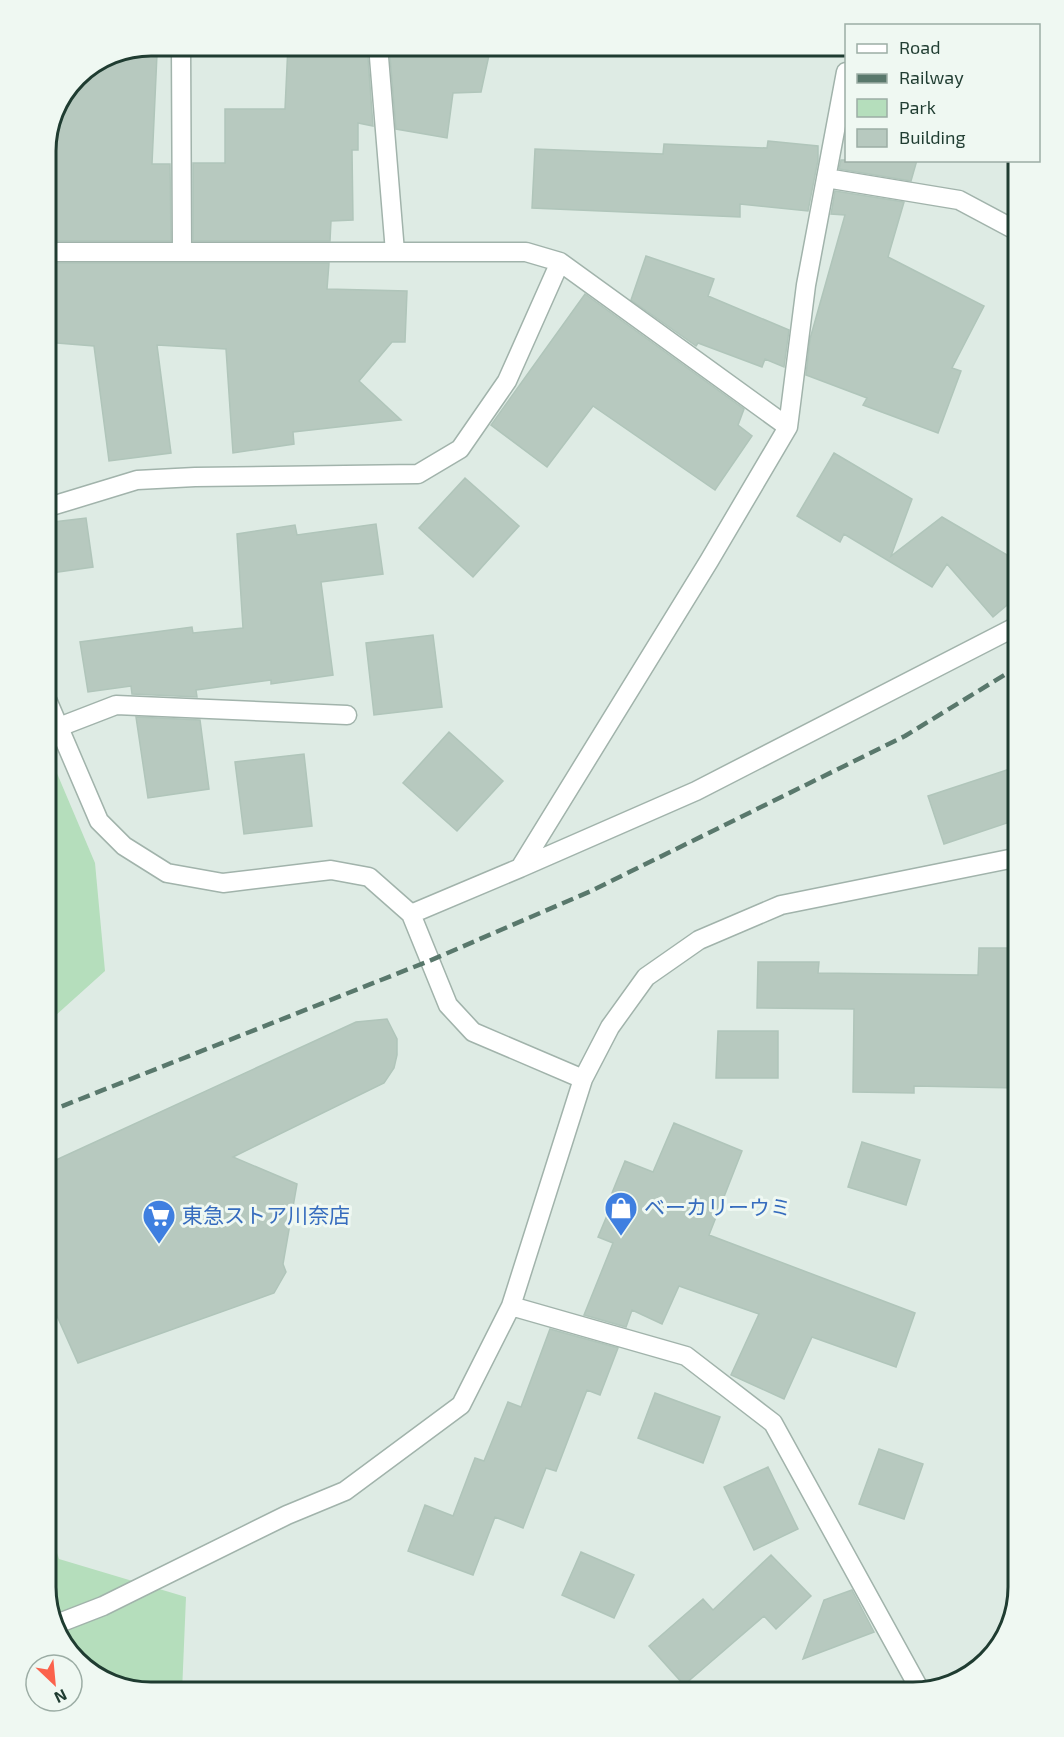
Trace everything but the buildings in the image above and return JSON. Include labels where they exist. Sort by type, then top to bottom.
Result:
[{"type":"street","points":[[181,55],[182,252]]},
{"type":"street","points":[[379,55],[395,252]]},
{"type":"street","points":[[520,868],[709,561],[788,426],[806,285],[845,77]]},
{"type":"street","points":[[826,178],[959,200],[1008,226]]},
{"type":"street","points":[[56,252],[526,252],[560,262],[788,426]]},
{"type":"street","points":[[56,505],[137,480],[418,474],[460,449],[507,381],[560,262]]},
{"type":"street","points":[[411,915],[696,790],[1008,631]]},
{"type":"street","points":[[59,727],[116,705],[347,715]]},
{"type":"street","points":[[56,719],[99,821],[124,846],[167,873],[223,883],[332,870],[369,877],[411,915],[448,1005],[473,1032],[583,1079]]},
{"type":"street","points":[[63,1622],[103,1606],[287,1515],[345,1491],[461,1405],[511,1306],[583,1079],[609,1027],[646,977],[699,940],[781,905],[1008,859]]},
{"type":"street","points":[[511,1306],[686,1356],[773,1423],[915,1682]]},
{"type":"green space","points":[[56,770],[95,863],[105,971],[55,1016]]},
{"type":"green space","points":[[55,1547],[59,1559],[186,1597],[182,1681],[132,1680],[109,1672],[88,1658],[65,1628],[57,1605]]},
{"type":"railway","points":[[55,1109],[429,961],[591,891],[905,736],[1008,673]]},
{"type":"place","name":"ベーカリーウミ","points":[[621,1237]]},
{"type":"place","name":"東急ストア川奈店","points":[[159,1245]]}]
